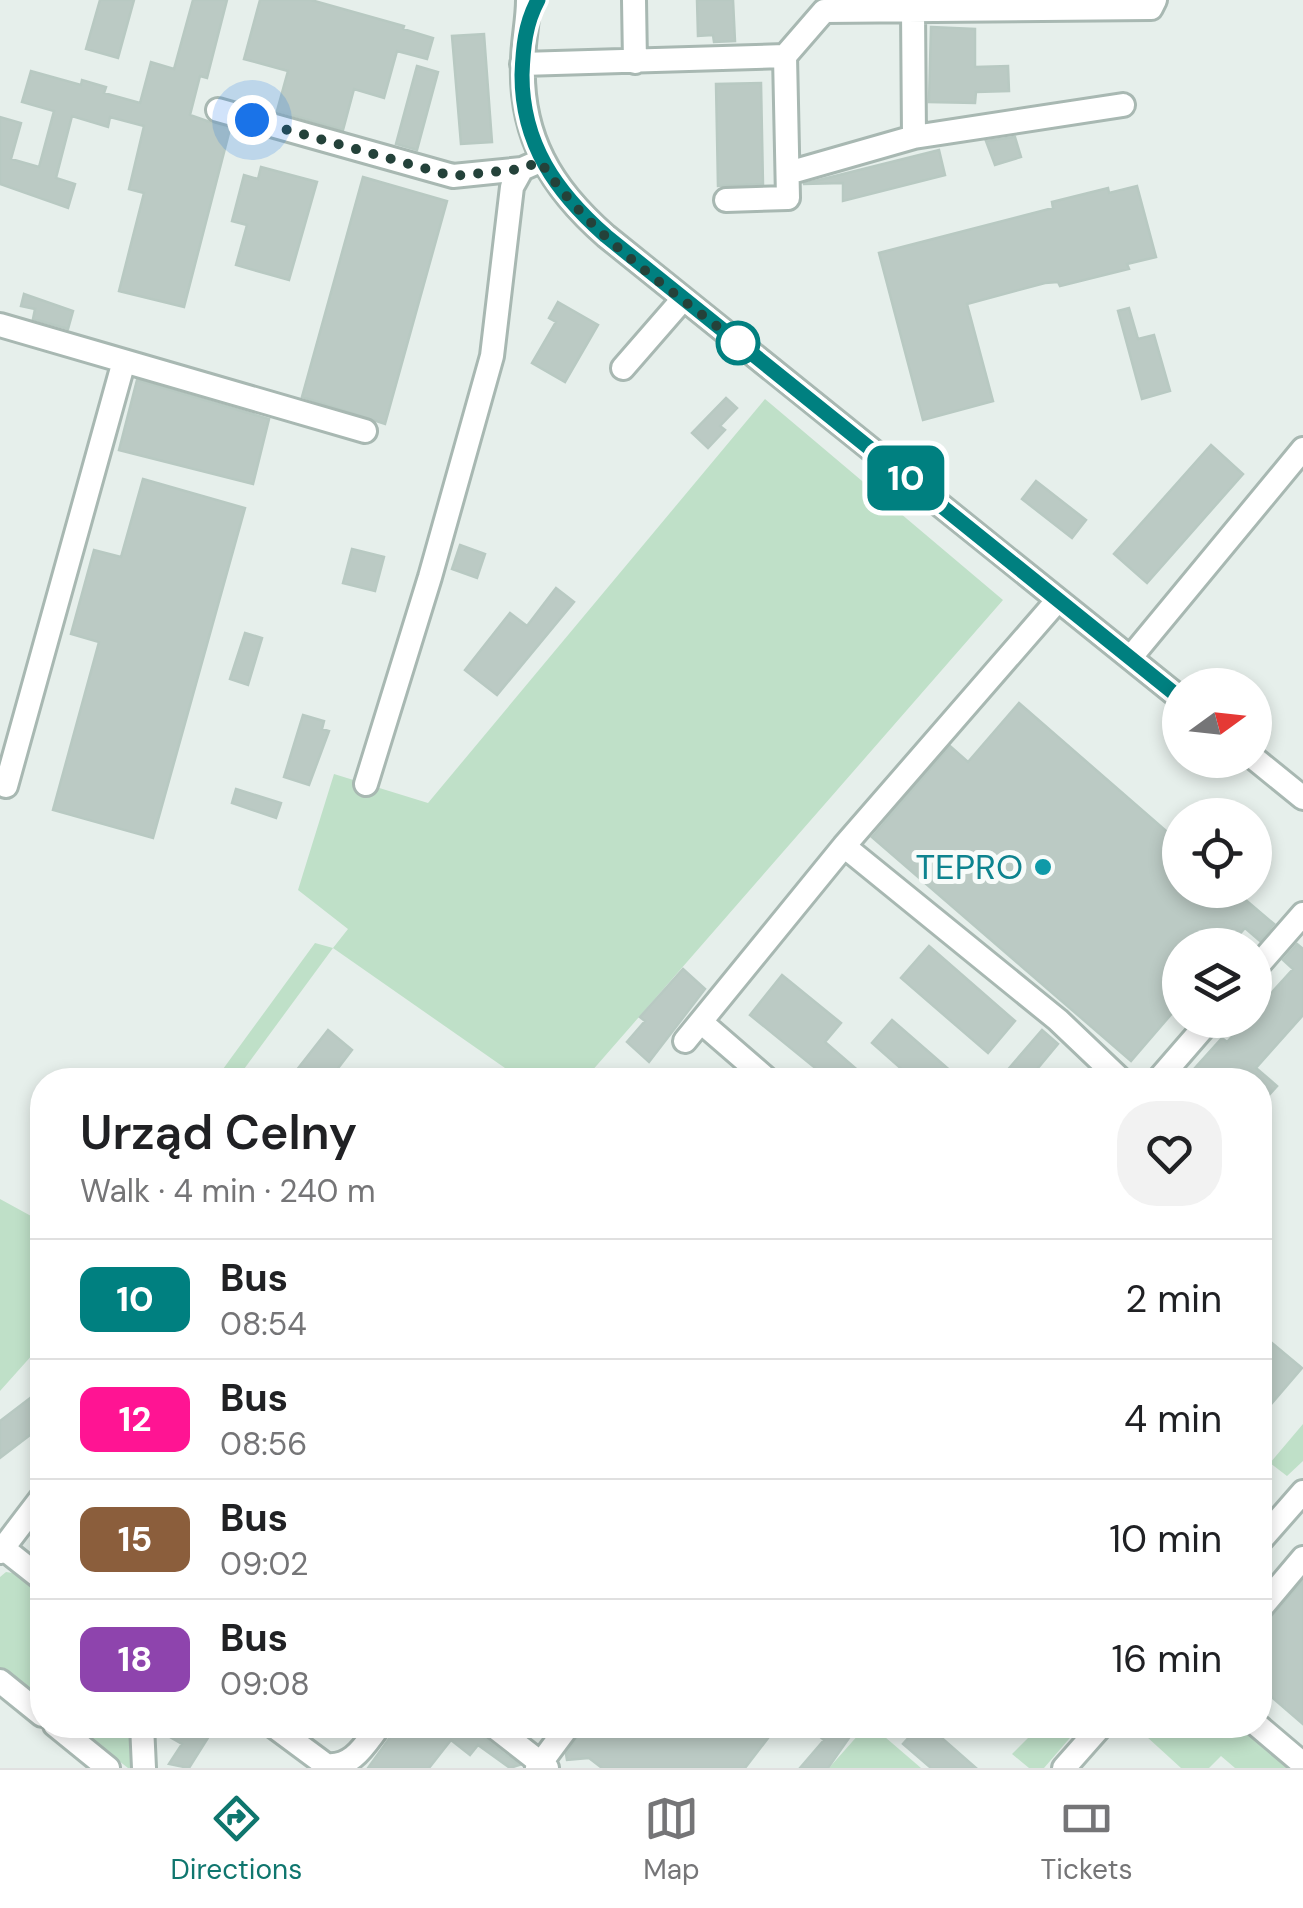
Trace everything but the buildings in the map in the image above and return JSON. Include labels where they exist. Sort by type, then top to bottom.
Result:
[{"type":"street","points":[[634,0],[635,62]]},
{"type":"street","points":[[726,200],[788,198],[785,56],[824,11],[1151,8],[1156,0]]},
{"type":"street","points":[[531,6],[522,64],[531,165],[588,220],[684,299],[1162,683]]},
{"type":"street","points":[[913,10],[914,137]]},
{"type":"street","points":[[522,64],[785,56]]},
{"type":"street","points":[[788,173],[914,137],[1123,105]]},
{"type":"street","points":[[218,110],[452,176],[531,165]]},
{"type":"street","points":[[366,784],[492,356],[512,187],[531,165]]},
{"type":"street","points":[[623,368],[684,299]]},
{"type":"street","points":[[0,325],[365,431]]},
{"type":"street","points":[[6,786],[124,361]]},
{"type":"street","points":[[1131,658],[1303,449]]},
{"type":"street","points":[[685,1041],[844,846],[1058,601]]},
{"type":"street","points":[[1272,772],[1303,798]]},
{"type":"street","points":[[844,846],[1058,1020],[1108,1068]]},
{"type":"street","points":[[1272,951],[1301,921]]},
{"type":"street","points":[[700,1022],[754,1068]]},
{"type":"street","points":[[1168,1068],[1194,1038]]},
{"type":"street","points":[[1272,1527],[1303,1492]]},
{"type":"street","points":[[30,1513],[1,1550],[30,1571]]},
{"type":"street","points":[[1272,1595],[1303,1558]]},
{"type":"street","points":[[0,1681],[30,1705]]},
{"type":"street","points":[[70,1738],[107,1768]]},
{"type":"street","points":[[143,1738],[144,1768]]},
{"type":"street","points":[[289,1738],[336,1767],[354,1759],[370,1738]]},
{"type":"street","points":[[508,1738],[542,1766],[561,1738]]},
{"type":"street","points":[[1064,1768],[1091,1738]]},
{"type":"street","points":[[1272,1738],[1303,1764]]},
{"type":"green space","points":[[765,399],[1003,600],[594,1068],[505,1068],[333,948],[348,929],[298,890],[334,774],[428,803]]},
{"type":"green space","points":[[315,943],[333,948],[245,1068],[224,1068]]},
{"type":"green space","points":[[0,1199],[30,1215],[30,1357],[0,1391]]},
{"type":"green space","points":[[1303,1424],[1303,1461],[1287,1476],[1272,1461]]},
{"type":"green space","points":[[6,1572],[19,1574],[30,1583],[30,1691],[0,1667],[0,1577]]},
{"type":"green space","points":[[90,1738],[133,1738],[134,1768],[128,1768]]},
{"type":"green space","points":[[856,1738],[886,1738],[921,1768],[829,1768]]},
{"type":"green space","points":[[1028,1738],[1070,1738],[1044,1768],[1029,1768],[1012,1754]]},
{"type":"green space","points":[[1148,1738],[1257,1738],[1293,1768],[1235,1768],[1221,1756],[1209,1768],[1181,1768]]},
{"type":"bus line","name":"10","points":[[538,0],[528,20],[522,94],[540,161],[560,191],[606,236],[1162,683]]},
{"type":"place","name":"TEPRO","points":[[1043,867]]},
{"type":"route","points":[[252,120],[452,176],[522,169],[540,161],[560,191],[588,220],[741,345],[738,343]]}]
